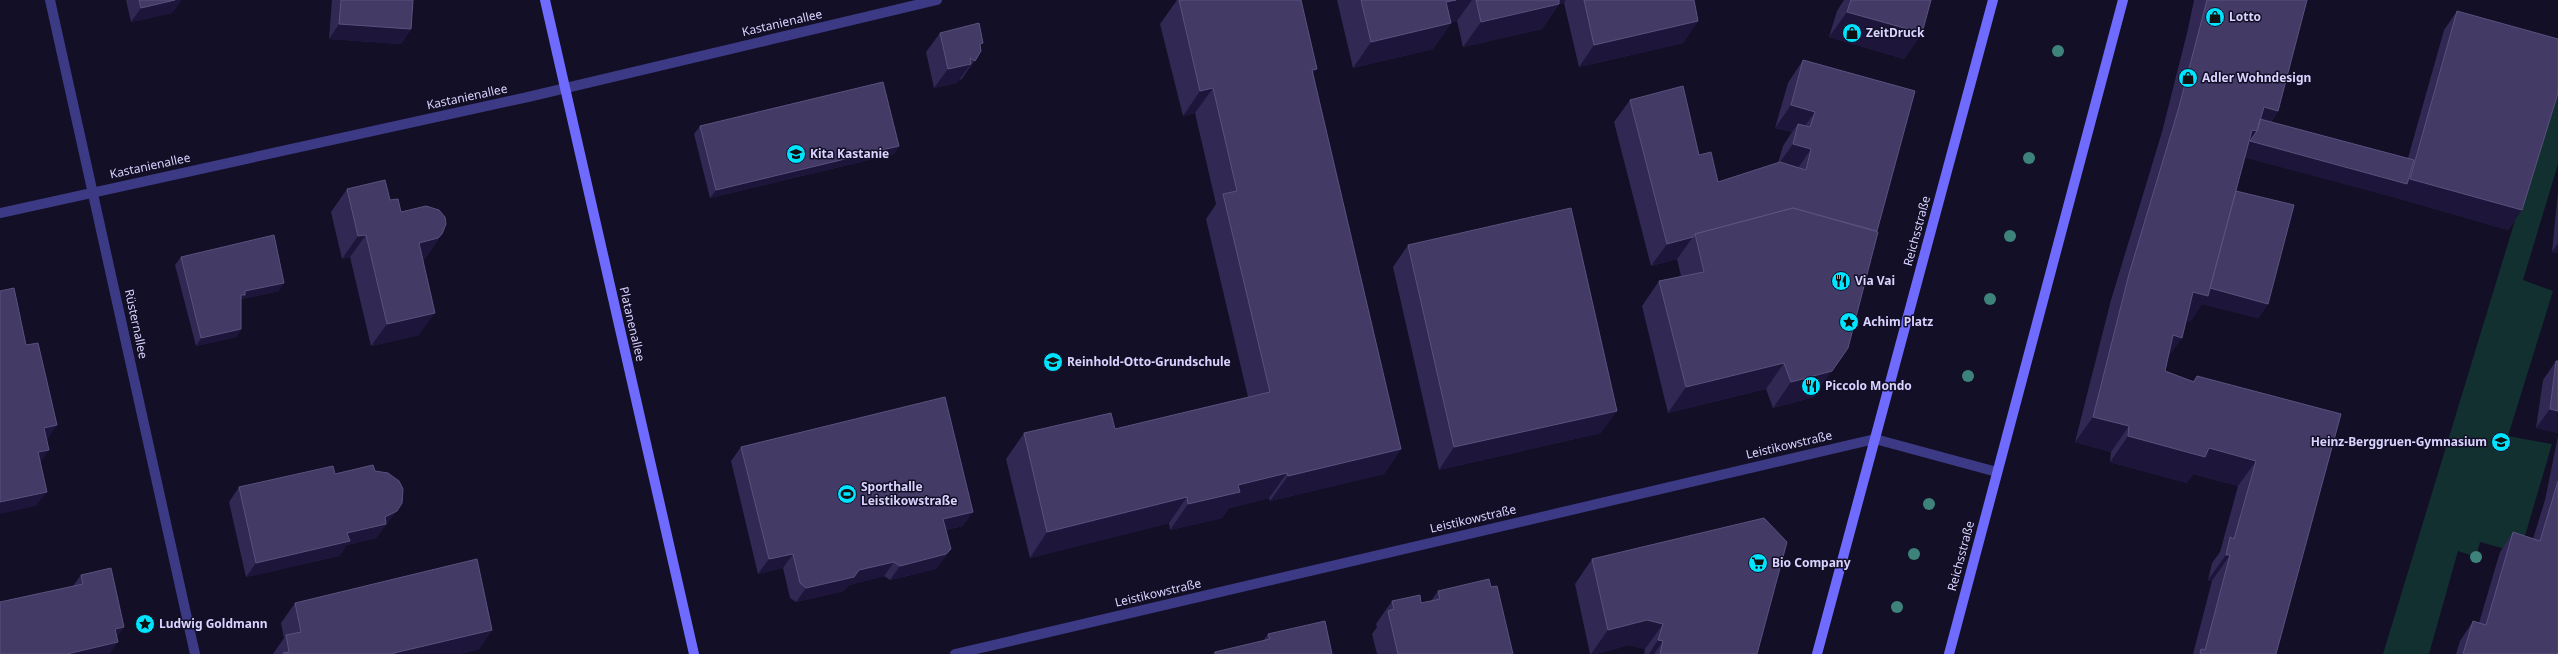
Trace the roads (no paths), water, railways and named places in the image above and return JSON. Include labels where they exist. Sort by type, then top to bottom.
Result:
[{"type":"main road","name":"Platanenallee","points":[[545,0],[694,654]]},
{"type":"main road","name":"Reichsstraße","points":[[1816,654],[1993,0]]},
{"type":"main road","name":"Reichsstraße","points":[[1949,654],[2123,0]]},
{"type":"street","name":"Rüsternallee","points":[[50,0],[94,192],[195,654]]},
{"type":"street","name":"Kastanienallee","points":[[0,213],[566,88],[937,0]]},
{"type":"street","name":"Leistikowstraße","points":[[955,654],[1875,439],[1997,472]]},
{"type":"place","name":"Lotto","points":[[2215,17]]},
{"type":"place","name":"ZeitDruck","points":[[1852,33]]},
{"type":"place","name":"Adler Wohndesign","points":[[2188,78]]},
{"type":"place","name":"Kita Kastanie","points":[[796,154]]},
{"type":"place","name":"Via Vai","points":[[1841,281]]},
{"type":"place","name":"Achim Platz","points":[[1849,322]]},
{"type":"place","name":"Reinhold-Otto-Grundschule","points":[[1053,362]]},
{"type":"place","name":"Piccolo Mondo","points":[[1811,386]]},
{"type":"place","name":"Heinz-Berggruen-Gymnasium","points":[[2501,442]]},
{"type":"place","name":"Sporthalle Leistikowstraße","points":[[847,494]]},
{"type":"place","name":"Bio Company","points":[[1758,563]]},
{"type":"place","name":"Ludwig Goldmann","points":[[145,624]]}]
